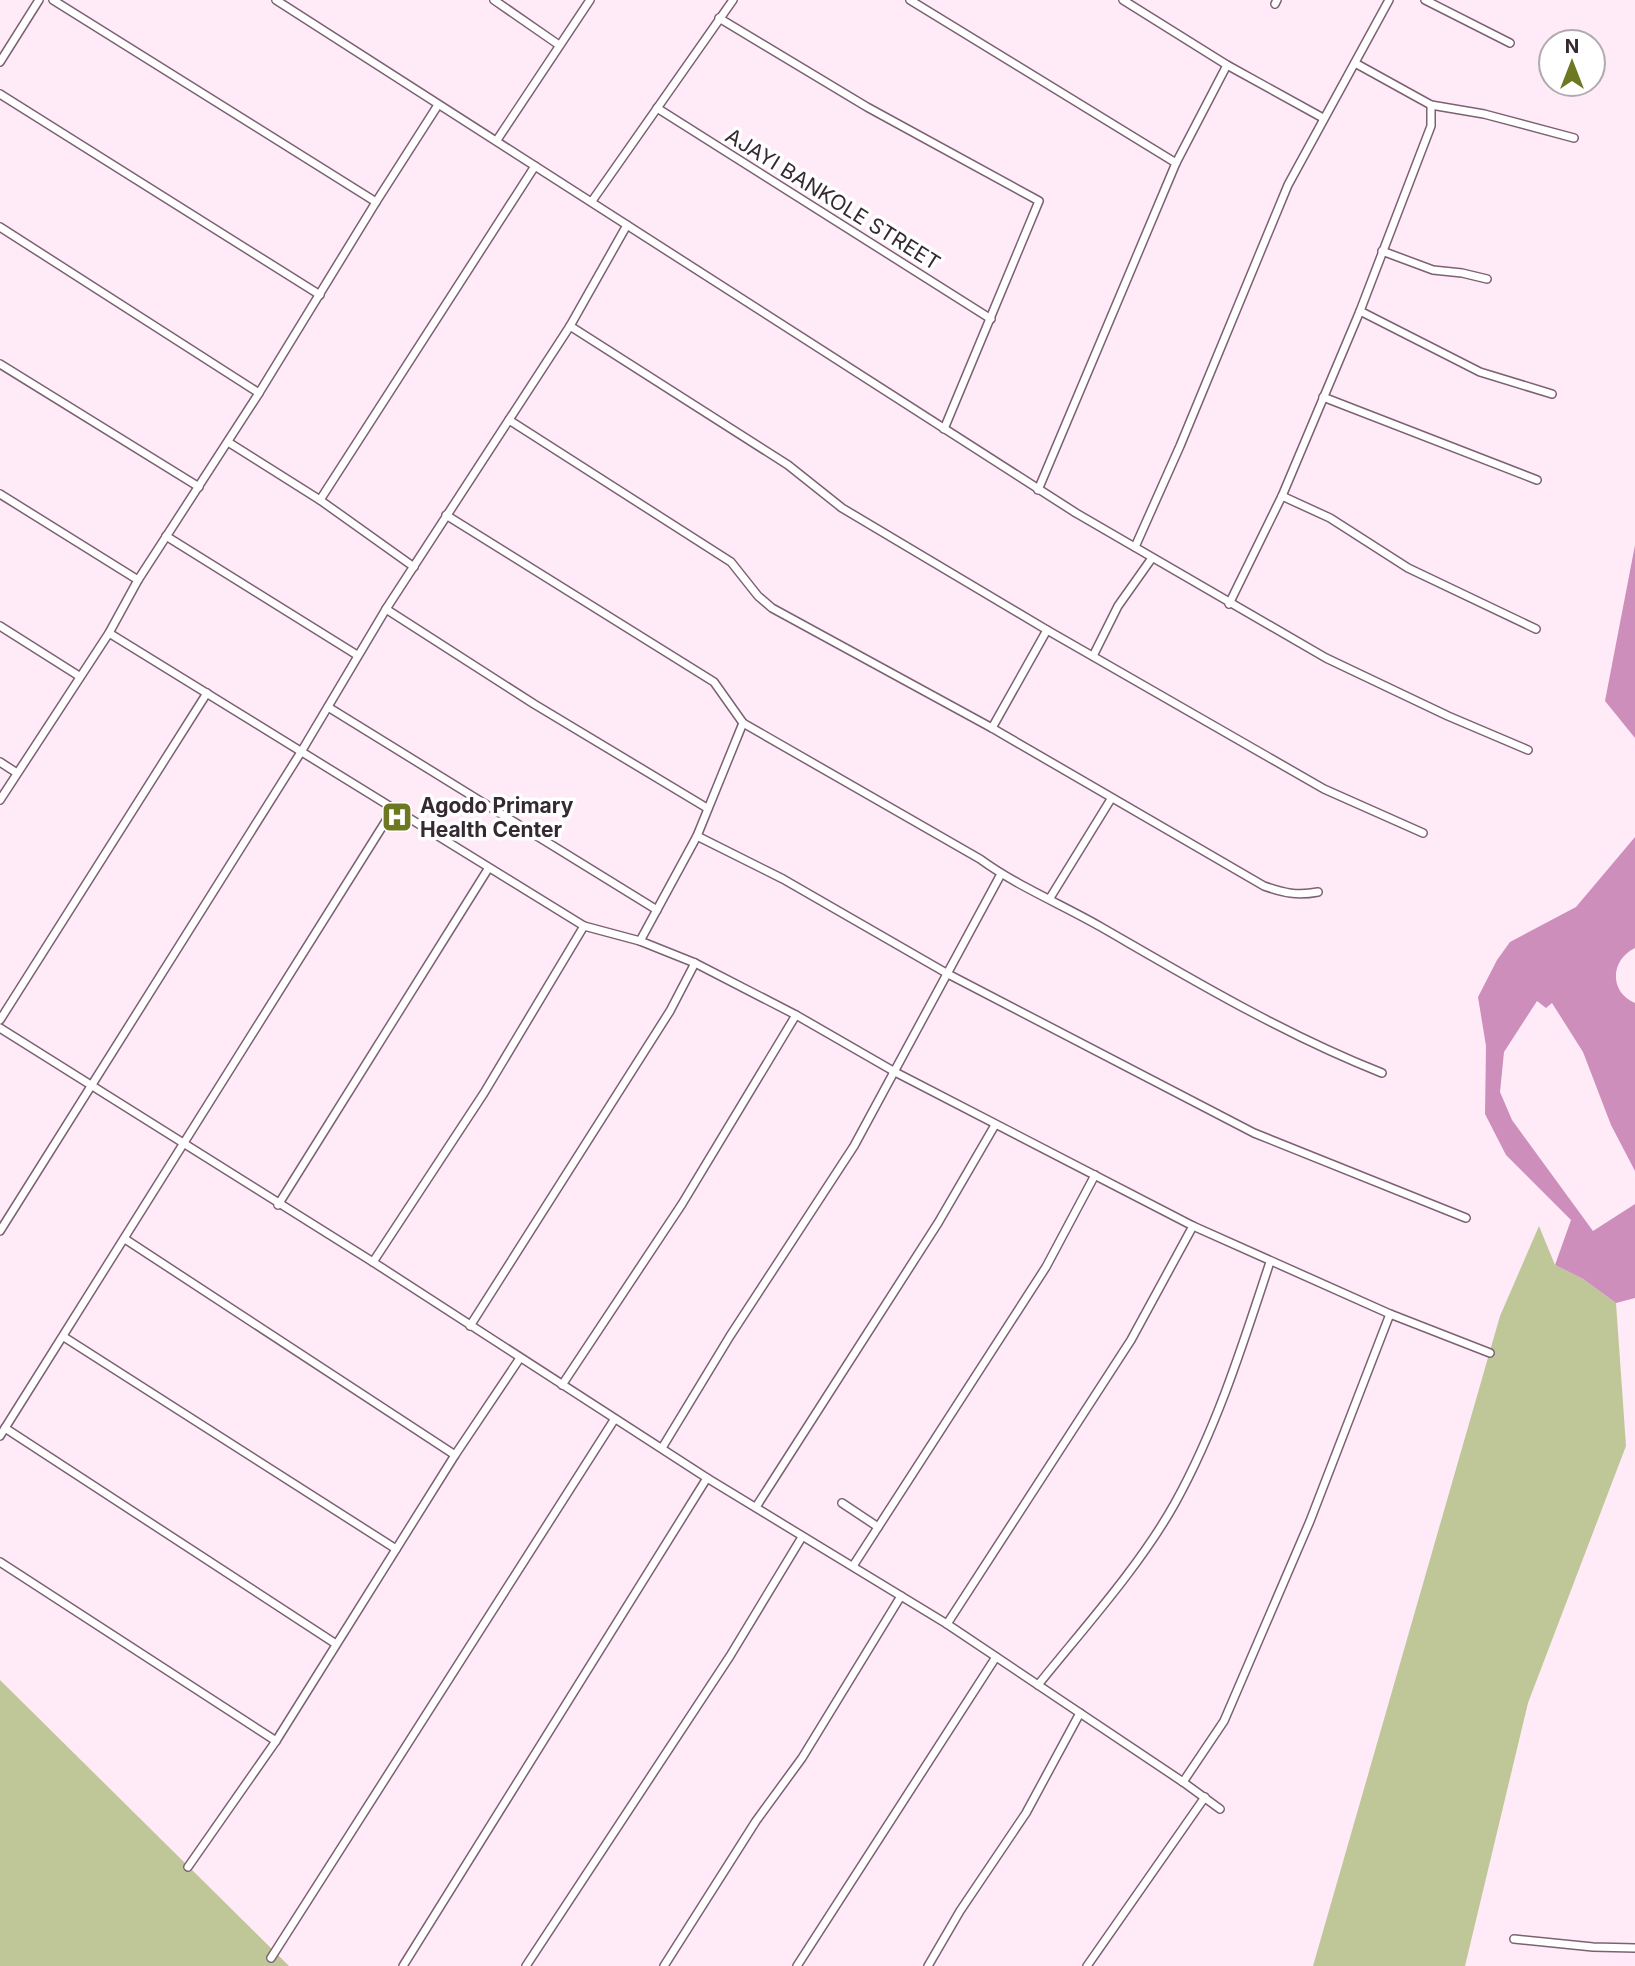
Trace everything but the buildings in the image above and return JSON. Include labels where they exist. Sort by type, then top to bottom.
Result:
[{"type":"street","points":[[0,62],[39,0]]},
{"type":"street","points":[[53,0],[376,202]]},
{"type":"street","points":[[276,0],[1038,490],[1229,604],[1326,658],[1448,716],[1528,750]]},
{"type":"street","points":[[494,0],[559,45]]},
{"type":"street","points":[[497,140],[590,0]]},
{"type":"street","points":[[592,201],[733,0]]},
{"type":"street","points":[[910,0],[1176,163]]},
{"type":"street","points":[[1123,0],[1227,65],[1323,118]]},
{"type":"street","points":[[1135,547],[1180,446],[1288,185],[1389,0]]},
{"type":"street","points":[[1425,0],[1510,43]]},
{"type":"street","points":[[719,19],[867,107],[1039,201],[944,429]]},
{"type":"street","points":[[1355,63],[1432,105],[1484,114],[1574,138]]},
{"type":"street","points":[[1038,490],[1176,163],[1227,65]]},
{"type":"street","points":[[0,94],[320,295]]},
{"type":"street","points":[[0,800],[108,633],[138,580],[259,393],[438,105]]},
{"type":"street","points":[[1229,604],[1282,496],[1360,311],[1427,139],[1432,105]]},
{"type":"street","name":"AJAYI BANKOLE STREET","points":[[657,108],[990,319]]},
{"type":"street","points":[[320,500],[535,166]]},
{"type":"street","points":[[0,1231],[301,752],[386,608],[570,326],[627,225]]},
{"type":"street","points":[[0,227],[259,393]]},
{"type":"street","points":[[1382,251],[1433,271],[1462,273],[1487,279]]},
{"type":"street","points":[[1360,311],[1480,372],[1552,394]]},
{"type":"street","points":[[570,326],[788,465],[842,508],[1047,630],[1324,789],[1423,833]]},
{"type":"street","points":[[0,364],[199,487]]},
{"type":"street","points":[[1323,397],[1537,480]]},
{"type":"street","points":[[509,420],[731,562],[758,596],[772,608],[992,728],[1264,886],[1285,894],[1318,892]]},
{"type":"street","points":[[228,442],[320,500],[414,567]]},
{"type":"street","points":[[0,494],[138,580]]},
{"type":"street","points":[[1282,496],[1330,518],[1408,568],[1536,629]]},
{"type":"street","points":[[446,515],[714,682],[743,723],[980,859],[1001,874],[1050,898],[1258,1017],[1382,1073]]},
{"type":"street","points":[[166,536],[357,655]]},
{"type":"street","points":[[1093,656],[1118,606],[1152,558]]},
{"type":"street","points":[[386,608],[534,704],[707,808]]},
{"type":"street","points":[[0,626],[79,676]]},
{"type":"street","points":[[992,728],[1047,630]]},
{"type":"street","points":[[108,633],[584,926],[640,941],[695,963],[796,1015],[995,1125],[1193,1226],[1391,1314],[1490,1353]]},
{"type":"street","points":[[0,1020],[207,693]]},
{"type":"street","points":[[328,707],[657,910]]},
{"type":"street","points":[[640,941],[697,836],[743,723]]},
{"type":"street","points":[[0,762],[17,773]]},
{"type":"street","points":[[1050,898],[1111,799]]},
{"type":"street","points":[[0,1436],[394,808]]},
{"type":"street","points":[[697,836],[783,879],[948,974],[1254,1133],[1466,1217]]},
{"type":"street","points":[[278,1205],[488,869]]},
{"type":"street","points":[[662,1448],[737,1325],[854,1146],[1001,874]]},
{"type":"street","points":[[373,1262],[484,1093],[584,926]]},
{"type":"street","points":[[470,1326],[670,1011],[695,963]]},
{"type":"street","points":[[562,1385],[682,1204],[796,1015]]},
{"type":"street","points":[[0,1028],[278,1205],[373,1262],[614,1420],[947,1624],[1220,1809]]},
{"type":"street","points":[[757,1507],[938,1223],[995,1125]]},
{"type":"street","points":[[853,1566],[1046,1266],[1095,1175]]},
{"type":"street","points":[[947,1624],[1131,1340],[1193,1226]]},
{"type":"street","points":[[125,1239],[455,1455]]},
{"type":"street","points":[[1038,1685],[1153,1539],[1175,1503],[1225,1396],[1270,1262]]},
{"type":"street","points":[[1183,1782],[1224,1721],[1310,1521],[1391,1314]]},
{"type":"street","points":[[64,1337],[396,1549]]},
{"type":"street","points":[[188,1867],[276,1741],[455,1455],[520,1359]]},
{"type":"street","points":[[271,1958],[614,1420]]},
{"type":"street","points":[[5,1428],[336,1644]]},
{"type":"street","points":[[403,1966],[707,1478]]},
{"type":"street","points":[[842,1503],[878,1527]]},
{"type":"street","points":[[526,1966],[730,1656],[802,1537]]},
{"type":"street","points":[[0,1562],[276,1741]]},
{"type":"street","points":[[664,1966],[756,1821],[802,1758],[901,1596]]},
{"type":"street","points":[[797,1966],[996,1657]]},
{"type":"street","points":[[929,1966],[960,1911],[1026,1814],[1080,1713]]},
{"type":"street","points":[[1087,1966],[1205,1797]]},
{"type":"street","points":[[1514,1939],[1593,1947],[1635,1948]]},
{"type":"green space","points":[[1539,1226],[1555,1265],[1583,1279],[1616,1303],[1626,1446],[1528,1703],[1465,1966],[1313,1966],[1500,1316]]},
{"type":"green space","points":[[0,1680],[289,1966],[0,1966]]},
{"type":"shaded area","points":[[1635,545],[1635,738],[1605,701]]},
{"type":"shaded area","points":[[1635,837],[1635,948],[1621,960],[1616,976],[1621,991],[1635,1003],[1635,1171],[1611,1125],[1583,1052],[1552,1003],[1546,1008],[1537,1001],[1504,1052],[1500,1092],[1512,1120],[1593,1231],[1635,1204],[1635,1298],[1616,1303],[1583,1279],[1555,1265],[1571,1220],[1506,1155],[1485,1114],[1486,1046],[1478,997],[1497,960],[1510,942],[1576,907]]},
{"type":"place","name":"Agodo Primary Health Center","points":[[397,817]]}]
